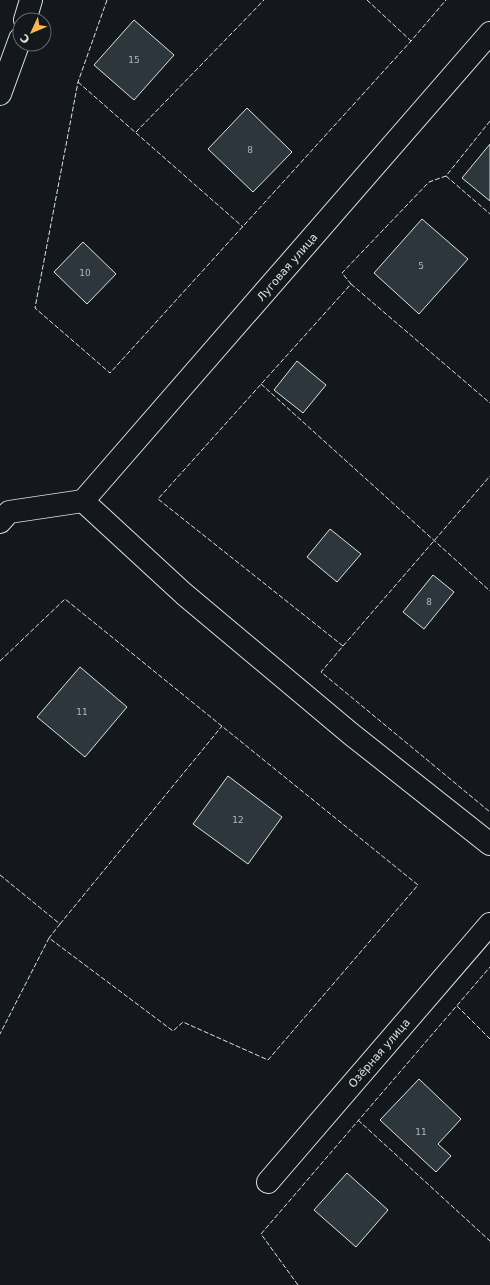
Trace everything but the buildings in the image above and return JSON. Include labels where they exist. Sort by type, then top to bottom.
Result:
[{"type":"street","points":[[27,12],[31,0]]},
{"type":"street","name":"Луговая улица","points":[[83,501],[490,33]]},
{"type":"street","points":[[0,94],[15,52]]},
{"type":"street","points":[[0,522],[9,512],[83,501],[184,594],[351,734],[490,844]]},
{"type":"street","name":"Озёрная улица","points":[[268,1182],[490,924]]},
{"type":"fence","points":[[107,0],[78,82],[35,308],[110,373],[411,41],[446,0]]},
{"type":"fence","points":[[136,132],[264,0]]},
{"type":"fence","points":[[367,0],[411,41]]},
{"type":"fence","points":[[78,82],[243,227]]},
{"type":"fence","points":[[490,121],[446,176],[429,182],[342,273],[351,284],[158,499],[343,646],[321,672],[490,812]]},
{"type":"fence","points":[[446,176],[490,214]]},
{"type":"fence","points":[[351,284],[490,403]]},
{"type":"fence","points":[[261,384],[490,591]]},
{"type":"fence","points":[[343,646],[490,476]]},
{"type":"fence","points":[[0,661],[65,599],[418,885],[268,1060],[183,1022],[173,1031],[49,938],[0,1034]]},
{"type":"fence","points":[[60,924],[222,726]]},
{"type":"fence","points":[[0,875],[60,924],[49,938]]},
{"type":"fence","points":[[298,1285],[261,1234],[490,967]]},
{"type":"fence","points":[[457,1006],[490,1039]]},
{"type":"fence","points":[[358,1120],[490,1241]]}]
